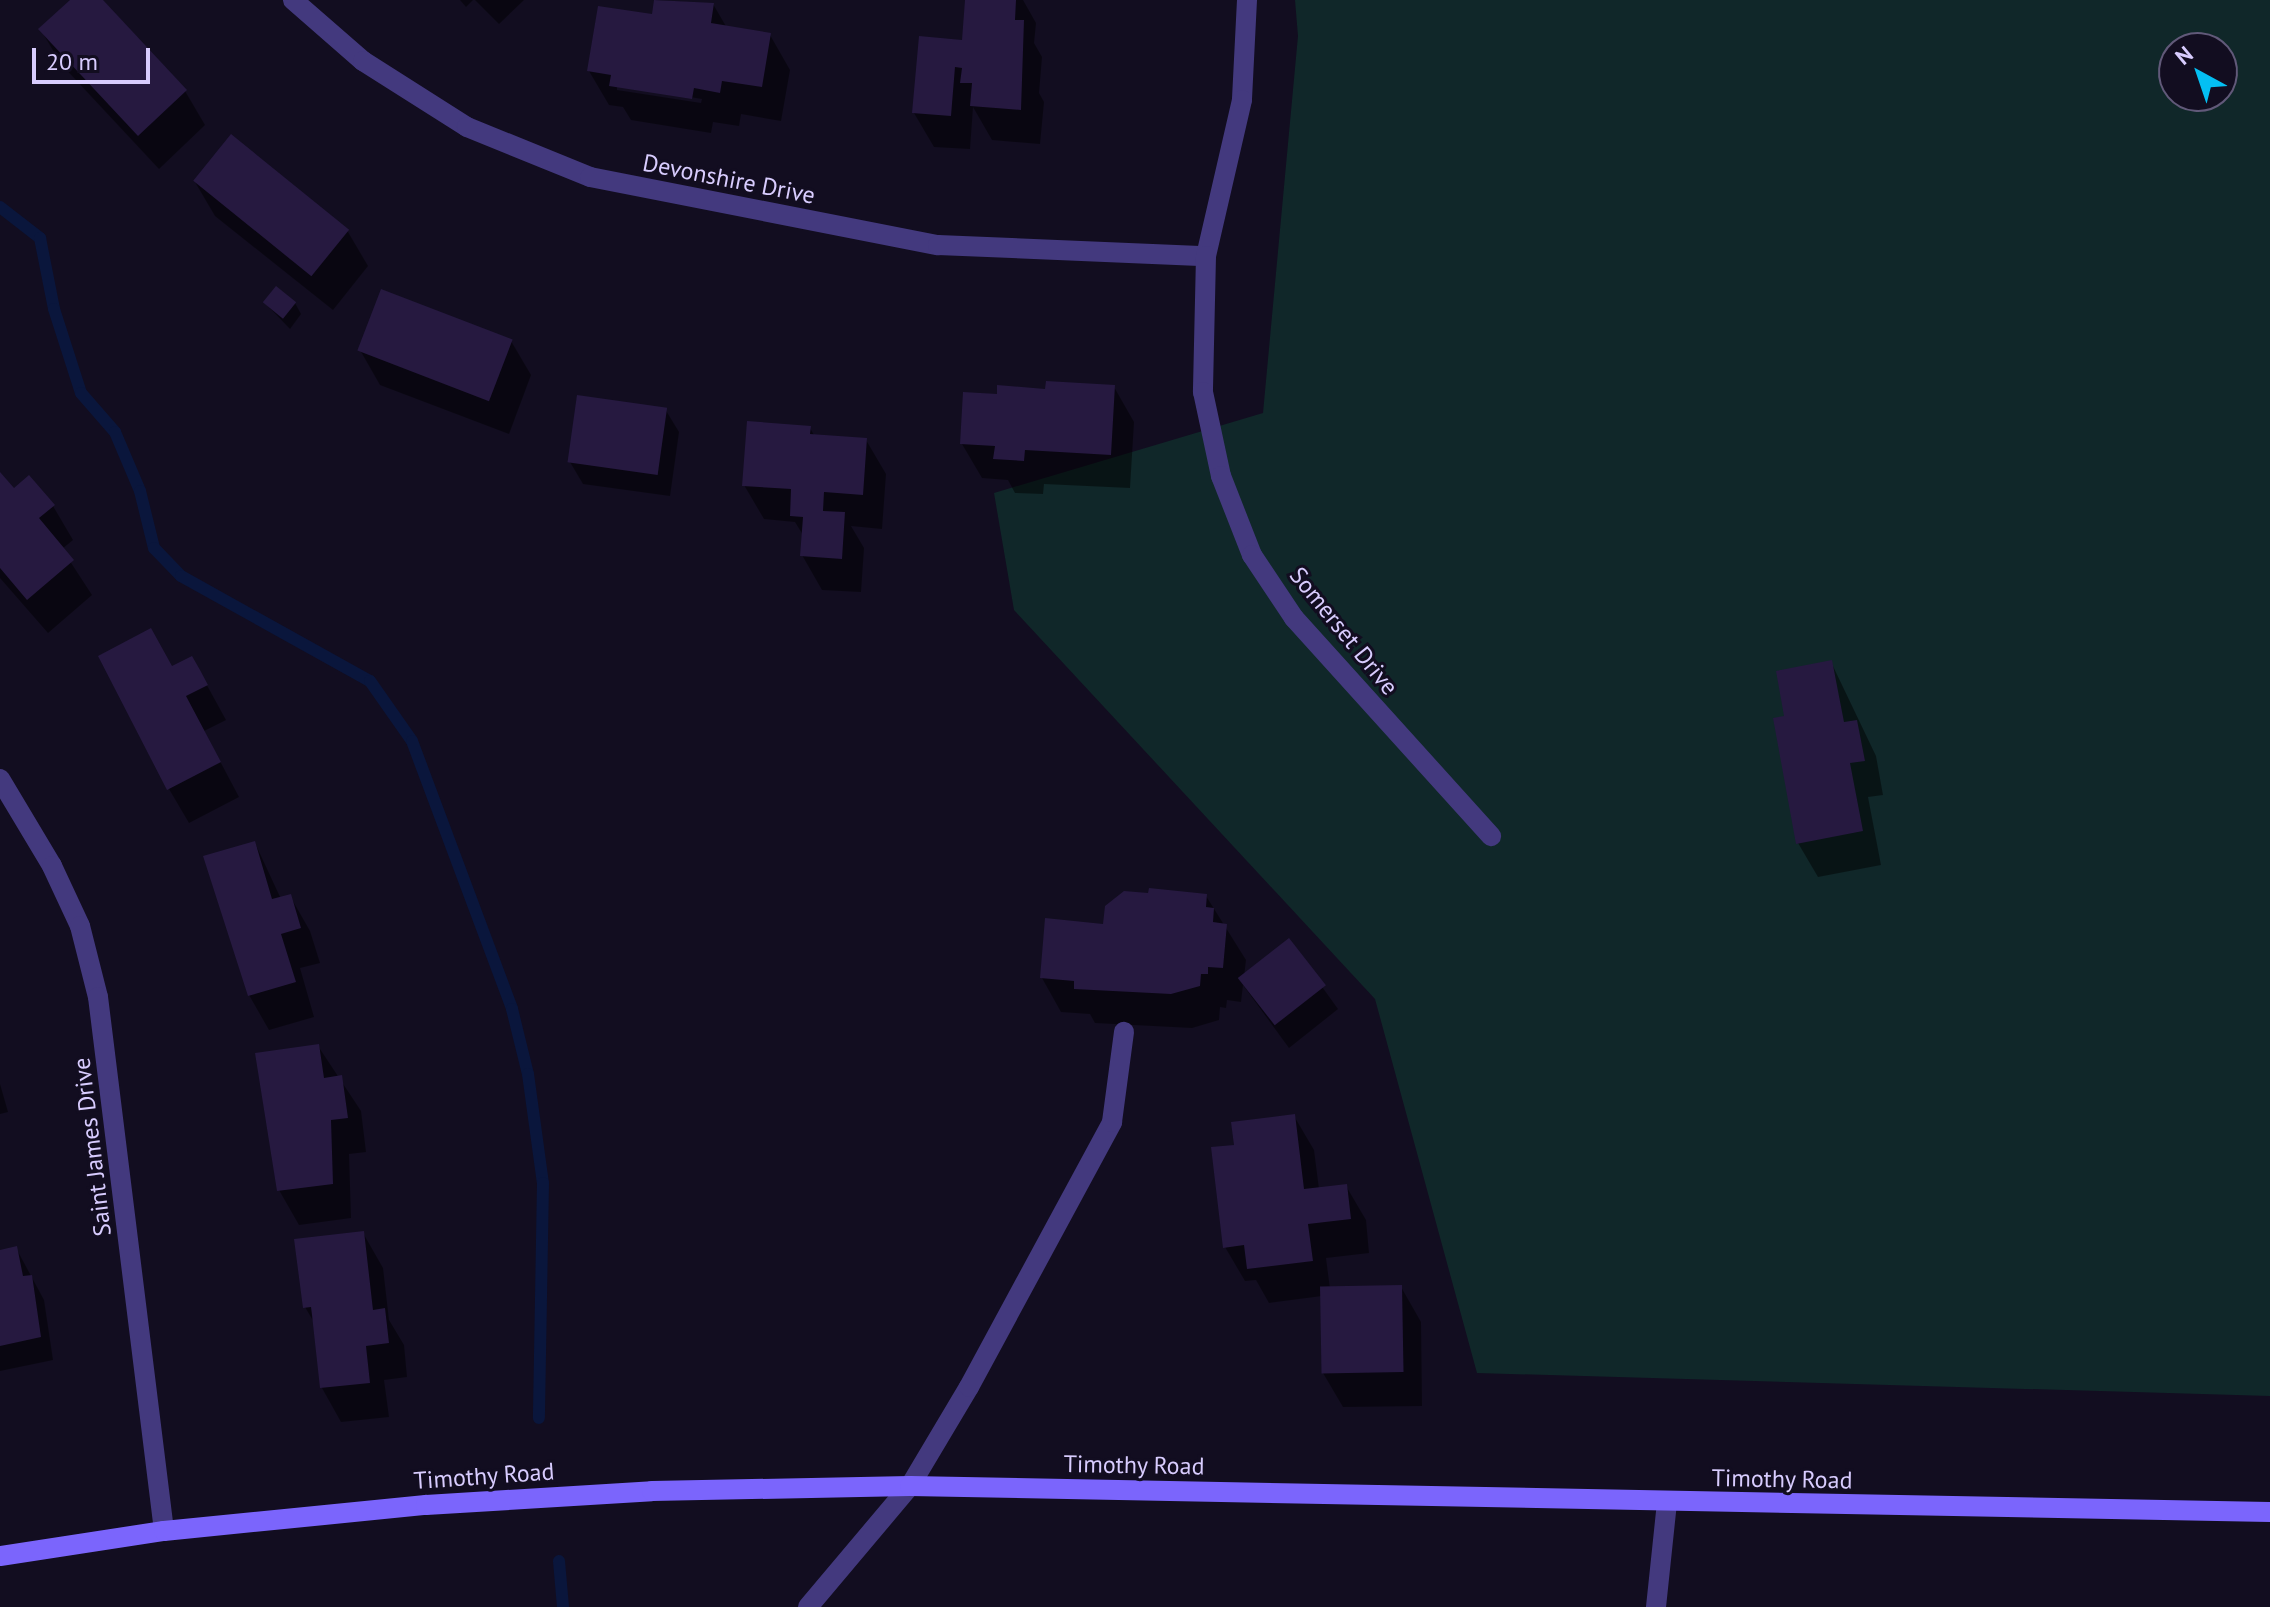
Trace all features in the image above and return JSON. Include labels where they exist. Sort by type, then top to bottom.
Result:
[{"type":"main road","name":"Timothy Road","points":[[0,1556],[164,1531],[426,1505],[652,1491],[910,1486],[2270,1512]]},
{"type":"street","name":"Devonshire Drive","points":[[293,0],[363,61],[467,127],[590,177],[938,245],[1206,256]]},
{"type":"street","name":"Somerset Drive","points":[[1247,0],[1242,100],[1206,256],[1203,392],[1221,476],[1252,555],[1314,642],[1491,836]]},
{"type":"street","name":"Saint James Drive","points":[[0,779],[52,866],[80,926],[98,997],[164,1531]]},
{"type":"street","points":[[808,1607],[910,1486],[1112,1122],[1124,1032]]},
{"type":"street","points":[[1656,1607],[1667,1502]]},
{"type":"green space","points":[[1295,0],[2270,0],[2270,1396],[1477,1373],[1375,999],[1014,610],[994,493],[1263,413],[1298,36]]},
{"type":"building","points":[[70,0],[103,0],[187,90],[138,136],[38,29]]},
{"type":"building","points":[[654,0],[714,3],[711,23],[771,33],[762,87],[722,81],[720,93],[694,88],[692,99],[609,86],[611,75],[587,71],[598,6],[652,14]]},
{"type":"building","points":[[965,0],[1016,0],[1015,20],[1024,20],[1021,110],[970,106],[972,83],[960,83],[962,68],[955,67],[951,116],[912,113],[919,36],[962,40]]},
{"type":"building","points":[[231,134],[349,230],[311,276],[193,181]]},
{"type":"building","points":[[276,286],[296,302],[283,319],[263,302]]},
{"type":"building","points":[[381,289],[513,340],[489,401],[357,351]]},
{"type":"building","points":[[1046,381],[1115,385],[1111,455],[1025,450],[1024,461],[993,459],[995,446],[960,444],[963,392],[997,394],[997,385],[1045,389]]},
{"type":"building","points":[[577,395],[667,408],[658,475],[568,462]]},
{"type":"building","points":[[747,421],[811,426],[810,434],[867,438],[863,495],[824,492],[823,511],[845,512],[842,559],[800,556],[803,517],[790,516],[791,489],[742,486]]},
{"type":"building","points":[[0,472],[14,488],[29,475],[55,505],[39,518],[74,560],[27,600],[0,568]]},
{"type":"building","points":[[151,628],[172,666],[192,656],[208,685],[186,696],[221,762],[167,790],[98,656]]},
{"type":"building","points":[[1832,660],[1844,722],[1857,720],[1865,761],[1850,763],[1863,831],[1796,844],[1773,718],[1784,716],[1776,671]]},
{"type":"building","points":[[255,841],[272,899],[291,894],[301,928],[281,934],[296,982],[248,996],[203,856]]},
{"type":"building","points":[[1149,888],[1207,894],[1206,907],[1214,908],[1213,922],[1227,924],[1223,968],[1208,967],[1208,974],[1201,974],[1200,986],[1171,994],[1074,989],[1074,981],[1040,978],[1045,918],[1103,924],[1105,906],[1124,891],[1148,893]]},
{"type":"building","points":[[1289,938],[1326,985],[1275,1025],[1238,978]]},
{"type":"building","points":[[319,1044],[324,1078],[342,1075],[348,1118],[331,1120],[333,1184],[277,1191],[255,1053]]},
{"type":"building","points":[[1295,1114],[1304,1189],[1347,1184],[1351,1219],[1308,1224],[1313,1261],[1247,1269],[1244,1245],[1223,1248],[1211,1147],[1234,1145],[1231,1122]]},
{"type":"building","points":[[364,1231],[373,1310],[385,1308],[389,1343],[366,1346],[370,1383],[320,1388],[311,1307],[303,1308],[294,1239]]},
{"type":"building","points":[[17,1246],[23,1276],[32,1275],[41,1337],[0,1346],[0,1250]]},
{"type":"building","points":[[1402,1285],[1404,1372],[1322,1373],[1320,1286]]},
{"type":"waterway","points":[[0,207],[40,238],[54,309],[81,393],[115,432],[140,491],[154,548],[181,576],[370,681],[412,741],[512,1009],[528,1074],[543,1183],[539,1418]]},
{"type":"waterway","points":[[559,1561],[563,1607]]}]
